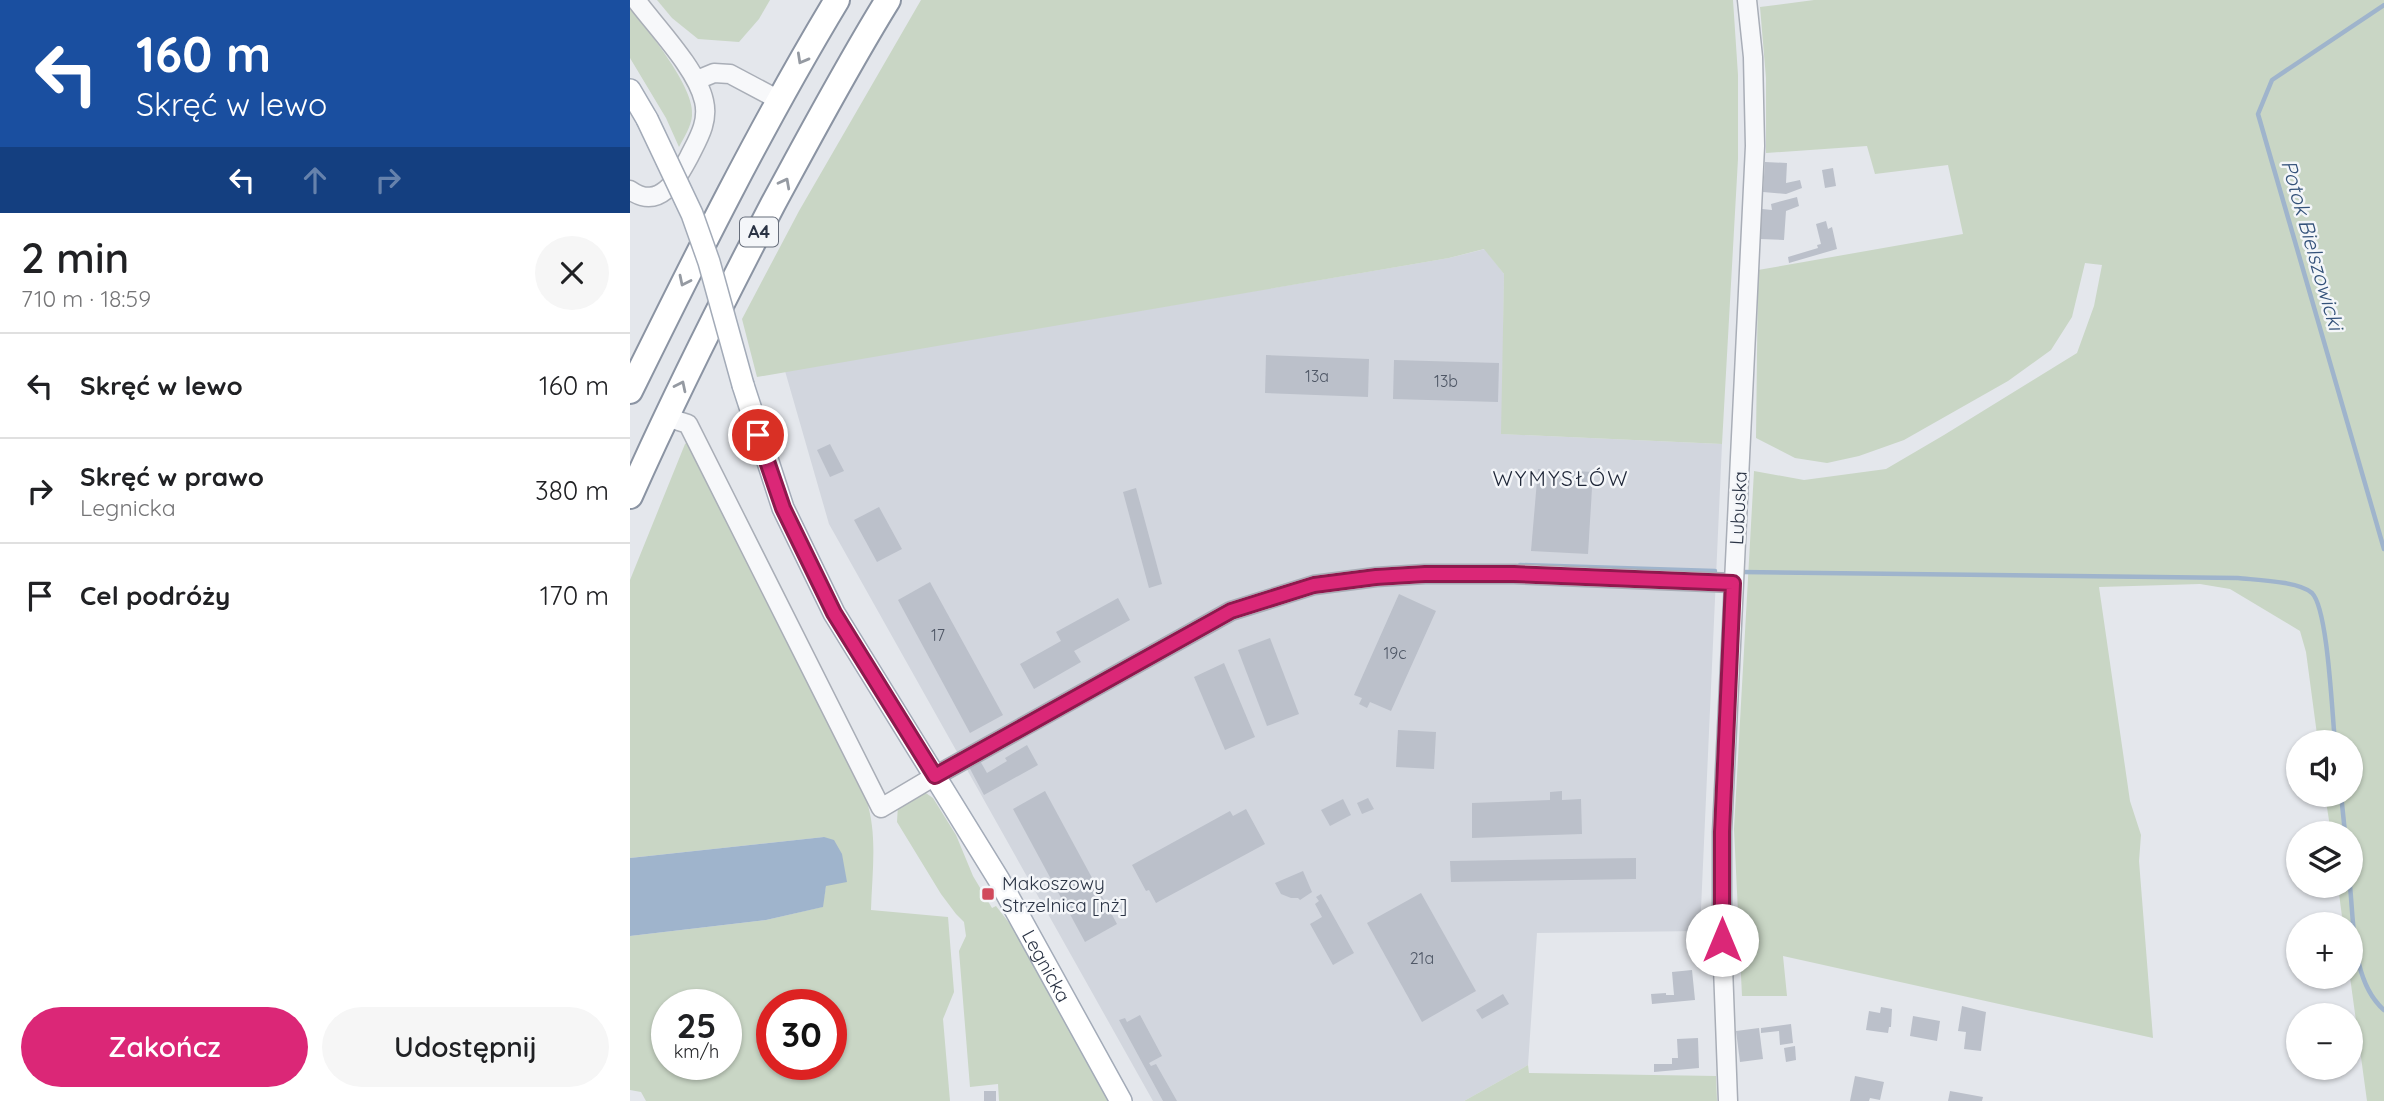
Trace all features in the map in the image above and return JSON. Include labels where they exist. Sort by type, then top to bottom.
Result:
[{"type":"highway","name":"A4","points":[[630,391],[716,218],[779,100],[837,0]]},
{"type":"highway","name":"A4","points":[[630,496],[741,265],[811,134],[888,0]]},
{"type":"main road","name":"Legnicka","points":[[630,90],[647,119],[696,226],[783,508],[807,561],[834,613],[999,880],[1121,1101]]},
{"type":"street","points":[[630,190],[649,196],[663,193],[676,182],[704,128],[705,103],[697,80],[636,0]]},
{"type":"street","name":"Lubuska","points":[[1728,1101],[1722,940],[1722,832],[1755,146],[1754,70],[1747,0]]},
{"type":"street","points":[[697,80],[714,73],[730,74],[779,100]]},
{"type":"street","points":[[666,417],[688,424],[881,808],[1231,611],[1314,585],[1425,574],[1514,574],[1733,583]]},
{"type":"shaded area","points":[[1485,249],[1504,274],[1502,434],[1722,444],[1700,931],[1537,933],[1528,1065],[1464,1101],[1153,1101],[829,524],[785,371],[1449,258]]},
{"type":"green space","points":[[657,0],[770,0],[759,19],[739,42],[698,39],[672,18]]},
{"type":"green space","points":[[921,0],[1733,0],[1738,75],[1738,159],[1722,444],[1501,434],[1504,274],[1484,249],[1449,258],[757,377],[742,319],[799,211]]},
{"type":"green space","points":[[1814,0],[2384,0],[2384,1101],[2367,1101],[2363,1072],[2363,1003],[2354,1003],[2352,989],[2363,989],[2363,912],[2341,912],[2340,898],[2363,898],[2363,821],[2329,821],[2327,807],[2363,807],[2363,730],[2316,730],[2306,652],[2300,631],[2230,589],[2200,584],[2099,587],[2130,801],[2141,835],[2139,861],[2153,1038],[1783,956],[1787,996],[1742,996],[1734,829],[1754,471],[1804,480],[1886,469],[1944,435],[2077,353],[2094,306],[2102,265],[2085,263],[2072,317],[2051,350],[2008,381],[1904,440],[1859,456],[1827,463],[1795,458],[1756,438],[1758,270],[1963,234],[1948,165],[1875,174],[1867,146],[1766,153],[1766,78],[1760,7]]},
{"type":"green space","points":[[630,7],[679,75],[691,104],[689,128],[679,147],[666,118],[630,58]]},
{"type":"green space","points":[[691,439],[711,487],[866,799],[873,840],[871,910],[948,917],[954,992],[943,1019],[950,1101],[646,1101],[641,1092],[630,1090],[630,936],[766,920],[822,907],[826,886],[824,837],[630,858],[630,580],[685,444]]},
{"type":"green space","points":[[923,791],[933,798],[956,835],[973,876],[992,908],[996,906],[1021,938],[1112,1101],[999,1101],[998,1084],[970,1087],[959,951],[966,936],[964,922],[941,894],[897,822],[898,805]]},
{"type":"green space","points":[[1528,1065],[1529,1073],[1716,1076],[1717,1101],[1464,1101]]},
{"type":"water","points":[[824,837],[834,840],[842,854],[847,882],[826,886],[823,907],[766,920],[630,936],[630,858]]},
{"type":"building","points":[[1765,162],[1787,163],[1786,183],[1800,180],[1802,188],[1786,194],[1763,192]]},
{"type":"building","points":[[1833,168],[1836,186],[1825,188],[1822,170]]},
{"type":"building","points":[[1797,197],[1799,206],[1786,211],[1784,240],[1760,239],[1762,209],[1772,210],[1771,204]]},
{"type":"building","points":[[1826,221],[1828,229],[1832,227],[1837,249],[1789,263],[1788,257],[1818,248],[1817,245],[1821,244],[1816,224]]},
{"type":"building","points":[[1266,355],[1369,359],[1368,397],[1265,393]]},
{"type":"building","points":[[1394,360],[1499,363],[1498,402],[1393,399]]},
{"type":"building","points":[[830,444],[844,471],[830,477],[817,450]]},
{"type":"building","points":[[1538,469],[1593,472],[1588,554],[1531,551]]},
{"type":"building","points":[[1136,488],[1162,584],[1149,588],[1123,492]]},
{"type":"building","points":[[879,507],[902,549],[877,562],[854,520]]},
{"type":"building","points":[[930,582],[1003,715],[970,733],[898,600]]},
{"type":"building","points":[[1399,594],[1436,611],[1391,711],[1370,702],[1367,708],[1359,704],[1362,698],[1354,695]]},
{"type":"building","points":[[1118,598],[1130,620],[1074,651],[1081,662],[1034,689],[1020,664],[1061,641],[1056,632]]},
{"type":"building","points":[[1270,638],[1299,714],[1267,726],[1238,650]]},
{"type":"building","points":[[1224,663],[1255,737],[1225,750],[1194,677]]},
{"type":"building","points":[[1398,730],[1436,732],[1434,769],[1396,767]]},
{"type":"building","points":[[1027,745],[1038,765],[984,795],[968,765],[979,759],[987,773]]},
{"type":"building","points":[[1045,791],[1117,924],[1085,942],[1013,809]]},
{"type":"building","points":[[1562,791],[1562,800],[1581,799],[1582,834],[1472,838],[1472,803],[1550,800],[1550,792]]},
{"type":"building","points":[[1368,798],[1374,809],[1362,814],[1357,803]]},
{"type":"building","points":[[1343,799],[1351,815],[1330,826],[1321,810]]},
{"type":"building","points":[[1246,809],[1265,844],[1156,903],[1132,865],[1230,811],[1233,816]]},
{"type":"building","points":[[1636,858],[1636,879],[1451,882],[1450,861]]},
{"type":"building","points":[[1303,871],[1312,892],[1300,900],[1281,894],[1275,883]]},
{"type":"building","points":[[1421,893],[1476,991],[1422,1022],[1367,923]]},
{"type":"building","points":[[1321,894],[1354,953],[1333,965],[1310,924],[1322,917],[1315,904],[1319,901],[1316,897]]},
{"type":"building","points":[[1692,970],[1695,1000],[1652,1004],[1651,994],[1674,995],[1672,972]]},
{"type":"building","points":[[1503,994],[1509,1004],[1482,1019],[1476,1010]]},
{"type":"building","points":[[1962,1006],[1986,1012],[1981,1051],[1964,1049],[1966,1032],[1958,1031]]},
{"type":"building","points":[[1881,1007],[1892,1009],[1888,1033],[1866,1030],[1869,1011],[1880,1013]]},
{"type":"building","points":[[1140,1015],[1162,1056],[1149,1063],[1151,1066],[1156,1064],[1177,1101],[1163,1101],[1119,1020],[1125,1018],[1127,1022]]},
{"type":"building","points":[[1913,1016],[1940,1021],[1937,1041],[1910,1036]]},
{"type":"building","points":[[1791,1024],[1793,1043],[1780,1045],[1779,1031],[1761,1033],[1761,1028]]},
{"type":"building","points":[[1759,1028],[1763,1059],[1740,1062],[1736,1031]]},
{"type":"building","points":[[1698,1038],[1699,1068],[1654,1072],[1654,1064],[1672,1064],[1672,1058],[1678,1058],[1677,1039]]},
{"type":"building","points":[[1795,1046],[1796,1060],[1786,1062],[1784,1048]]},
{"type":"building","points":[[1855,1076],[1884,1082],[1880,1100],[1870,1098],[1869,1101],[1850,1101]]},
{"type":"building","points":[[984,1091],[996,1091],[996,1101],[984,1101]]},
{"type":"building","points":[[1950,1091],[1983,1097],[1982,1101],[1948,1101]]},
{"type":"waterway","name":"Potok Bielszowicki","points":[[2384,5],[2272,80],[2258,114],[2384,549]]},
{"type":"waterway","points":[[1520,565],[1715,571]]},
{"type":"waterway","points":[[1743,572],[2238,578],[2297,586],[2312,593],[2322,619],[2334,730]]},
{"type":"waterway","points":[[2342,807],[2344,821]]},
{"type":"waterway","points":[[2351,898],[2360,969],[2374,998],[2384,1010]]},
{"type":"place","name":"Makoszowy Strzelnica [nż]","points":[[988,894]]},
{"type":"district","name":"WYMYSŁÓW","points":[[1561,479]]},
{"type":"route","points":[[758,435],[783,508],[807,561],[834,613],[935,776],[1231,611],[1314,585],[1425,574],[1514,574],[1733,583],[1722,832],[1722,940]]}]
